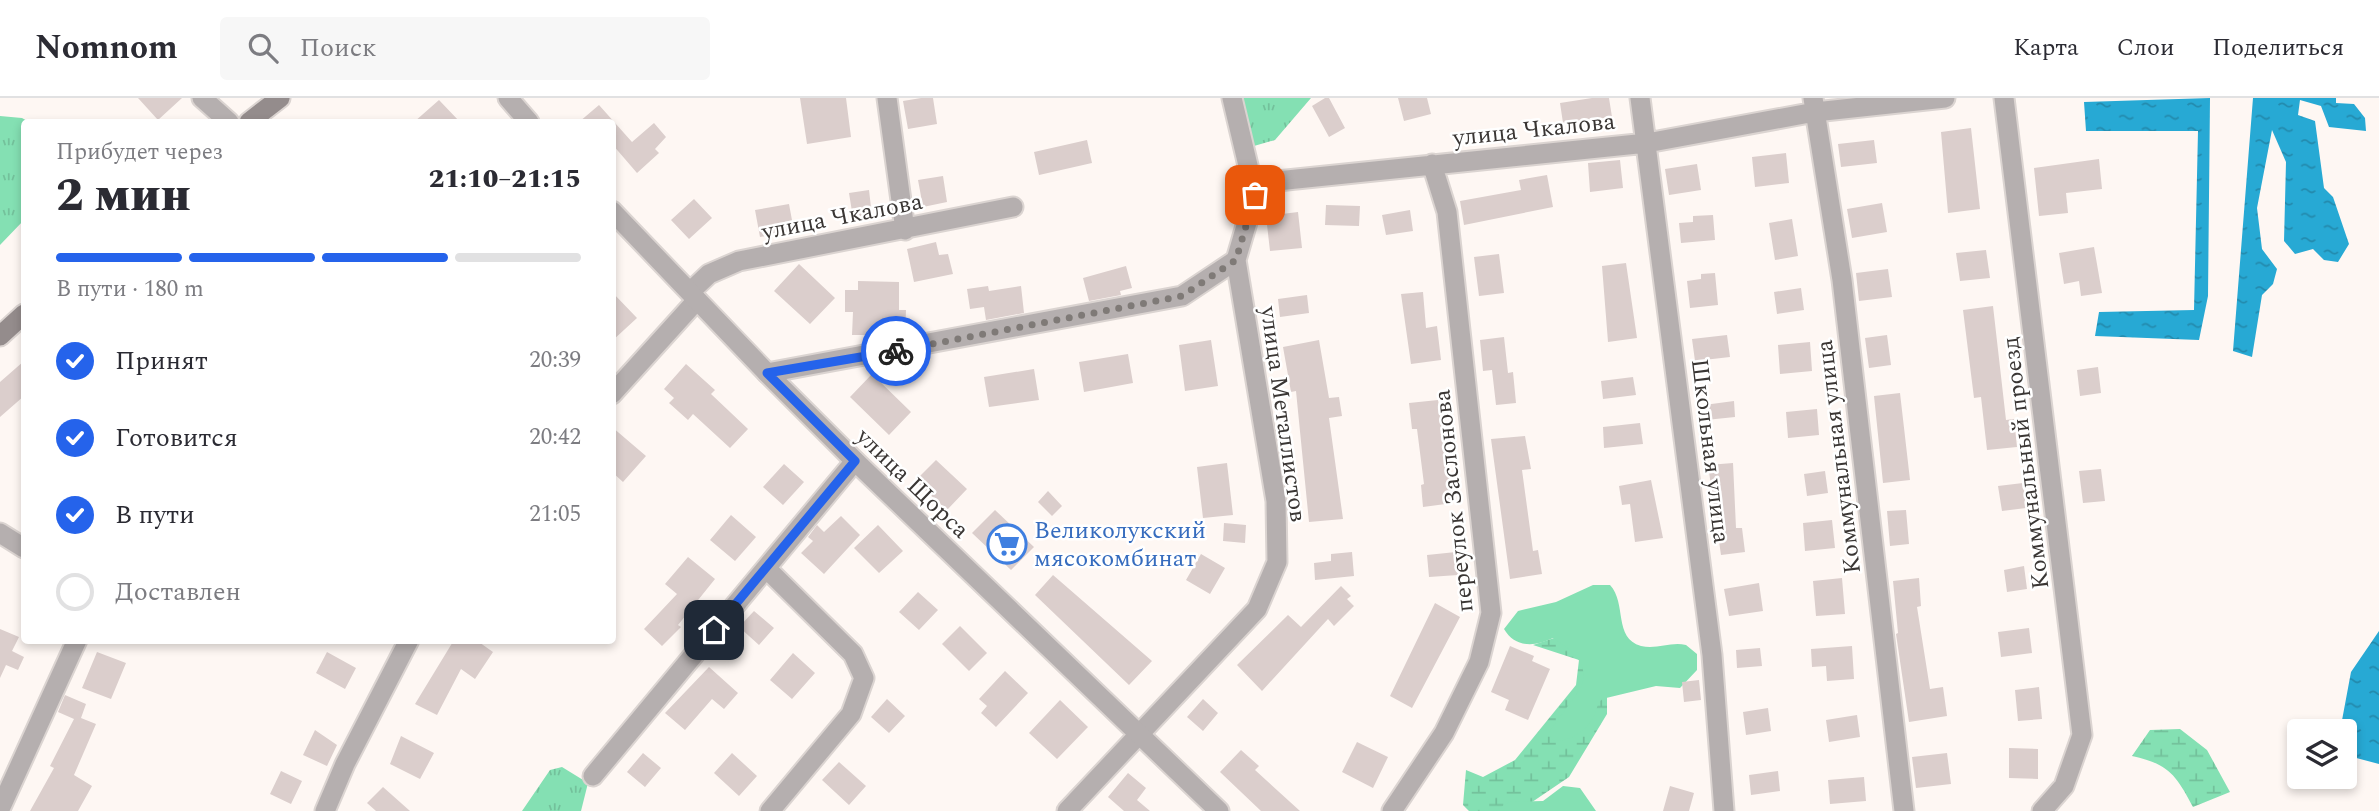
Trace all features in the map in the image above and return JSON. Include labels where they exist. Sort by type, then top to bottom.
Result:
[{"type":"main road","points":[[252,119],[280,98]]},
{"type":"main road","points":[[0,336],[21,317]]},
{"type":"street","points":[[202,98],[226,119]]},
{"type":"street","points":[[508,98],[526,119]]},
{"type":"street","points":[[887,98],[905,230]]},
{"type":"street","points":[[1231,98],[1255,195]]},
{"type":"street","name":"Школьная улица","points":[[1640,98],[1712,654],[1724,811]]},
{"type":"street","name":"улица Чкалова","points":[[1255,195],[1277,181],[1647,143],[1814,105],[1945,98]]},
{"type":"street","name":"Коммунальный проезд","points":[[2004,98],[2082,735],[2064,786],[2042,811]]},
{"type":"street","name":"Коммунальная улица","points":[[1814,105],[1842,280],[1904,811]]},
{"type":"street","name":"переулок Заслонова","points":[[1392,811],[1444,733],[1479,662],[1491,613],[1447,212],[1432,164]]},
{"type":"street","name":"улица Металлистов","points":[[1067,811],[1257,609],[1277,562],[1276,501],[1236,260],[1255,195]]},
{"type":"street","name":"улица Чкалова","points":[[616,389],[694,296],[709,274],[739,261],[1013,207]]},
{"type":"street","name":"улица Щорса","points":[[616,215],[855,461],[1219,811]]},
{"type":"street","points":[[767,373],[1182,296],[1236,260]]},
{"type":"street","points":[[593,776],[855,461]]},
{"type":"street","points":[[0,533],[21,546]]},
{"type":"street","points":[[766,568],[853,654],[864,678],[851,714],[770,811]]},
{"type":"street","points":[[0,808],[76,644]]},
{"type":"street","points":[[325,811],[345,764],[407,644]]},
{"type":"green space","points":[[1243,98],[1311,98],[1275,140],[1254,146]]},
{"type":"green space","points":[[0,116],[24,119],[21,119],[21,223],[0,245]]},
{"type":"green space","points":[[1593,585],[1610,585],[1615,592],[1623,628],[1632,642],[1647,647],[1686,645],[1697,654],[1697,670],[1680,688],[1656,686],[1602,699],[1592,720],[1583,730],[1566,739],[1553,740],[1548,734],[1580,689],[1584,673],[1582,665],[1573,653],[1553,638],[1539,643],[1520,643],[1504,629],[1518,611],[1556,602]]},
{"type":"green space","points":[[1557,637],[1607,681],[1607,714],[1569,777],[1519,811],[1469,811],[1463,805],[1466,770],[1483,777],[1515,760],[1576,685],[1579,660],[1533,645]]},
{"type":"green space","points":[[2180,729],[2207,750],[2230,792],[2193,807],[2170,772],[2155,763],[2132,756],[2150,730]]},
{"type":"green space","points":[[562,767],[588,783],[581,811],[522,811],[550,770]]},
{"type":"green space","points":[[1563,786],[1580,788],[1596,811],[1495,811],[1509,802],[1543,801]]},
{"type":"water","points":[[2210,98],[2208,296],[2199,340],[2095,336],[2099,312],[2194,310],[2198,131],[2086,131],[2084,102]]},
{"type":"water","points":[[2253,98],[2336,98],[2336,103],[2354,104],[2365,118],[2366,131],[2329,127],[2321,106],[2300,100],[2298,115],[2315,121],[2324,188],[2333,197],[2349,244],[2338,262],[2324,260],[2313,249],[2295,254],[2284,241],[2286,162],[2272,130],[2257,208],[2262,249],[2277,269],[2273,284],[2262,295],[2252,357],[2233,351]]},
{"type":"water","points":[[2379,631],[2379,764],[2357,758],[2357,719],[2342,719],[2351,672]]},
{"type":"building","points":[[138,98],[182,98],[159,119]]},
{"type":"building","points":[[800,98],[846,98],[851,137],[807,144]]},
{"type":"building","points":[[933,98],[937,124],[908,129],[903,101]]},
{"type":"building","points":[[1329,98],[1345,128],[1329,137],[1312,106]]},
{"type":"building","points":[[1398,98],[1427,98],[1431,114],[1404,121]]},
{"type":"building","points":[[1609,98],[1612,117],[1563,123],[1560,103]]},
{"type":"building","points":[[439,100],[457,119],[417,119]]},
{"type":"building","points":[[599,105],[611,119],[583,119]]},
{"type":"building","points":[[654,123],[666,137],[655,149],[659,153],[637,173],[616,149],[616,124],[632,142]]},
{"type":"building","points":[[1971,128],[1980,209],[1948,213],[1941,132]]},
{"type":"building","points":[[1087,140],[1092,163],[1039,175],[1034,152]]},
{"type":"building","points":[[1874,140],[1877,163],[1841,167],[1838,144]]},
{"type":"building","points":[[1786,153],[1789,183],[1755,187],[1752,157]]},
{"type":"building","points":[[2099,159],[2102,189],[2066,193],[2068,213],[2039,216],[2034,168]]},
{"type":"building","points":[[1620,160],[1623,188],[1590,192],[1588,163]]},
{"type":"building","points":[[1697,164],[1701,190],[1669,195],[1665,169]]},
{"type":"building","points":[[1547,175],[1553,207],[1464,225],[1460,201],[1521,190],[1519,180]]},
{"type":"building","points":[[943,176],[947,202],[923,207],[918,180]]},
{"type":"building","points":[[869,190],[872,216],[853,218],[849,193]]},
{"type":"building","points":[[694,199],[712,218],[689,239],[671,220]]},
{"type":"building","points":[[1882,203],[1887,232],[1852,238],[1847,209]]},
{"type":"building","points":[[789,204],[794,231],[760,237],[755,210]]},
{"type":"building","points":[[1326,205],[1360,206],[1359,226],[1325,225]]},
{"type":"building","points":[[1410,210],[1413,231],[1386,235],[1382,215]]},
{"type":"building","points":[[1298,212],[1302,248],[1270,251],[1266,216]]},
{"type":"building","points":[[1713,215],[1715,240],[1681,243],[1679,223],[1693,222],[1693,216]]},
{"type":"building","points":[[1792,219],[1798,256],[1775,260],[1769,223]]},
{"type":"building","points":[[936,242],[939,255],[948,254],[953,274],[914,282],[907,249]]},
{"type":"building","points":[[2094,247],[2102,293],[2081,296],[2079,281],[2064,284],[2059,253]]},
{"type":"building","points":[[1986,250],[1990,278],[1960,281],[1956,253]]},
{"type":"building","points":[[1499,254],[1504,293],[1479,296],[1474,257]]},
{"type":"building","points":[[1626,263],[1637,338],[1608,342],[1602,266]]},
{"type":"building","points":[[799,264],[835,298],[810,324],[774,291]]},
{"type":"building","points":[[1126,266],[1132,288],[1120,291],[1121,295],[1089,301],[1083,278]]},
{"type":"building","points":[[1888,269],[1892,297],[1859,301],[1856,273]]},
{"type":"building","points":[[1715,273],[1718,305],[1690,308],[1687,281],[1701,279],[1701,274]]},
{"type":"building","points":[[858,281],[899,282],[899,310],[906,310],[905,335],[852,335],[853,312],[845,312],[845,290],[858,290]]},
{"type":"building","points":[[988,286],[989,291],[1021,286],[1024,313],[986,320],[984,307],[970,309],[967,289]]},
{"type":"building","points":[[1801,288],[1804,310],[1777,314],[1774,292]]},
{"type":"building","points":[[1423,292],[1426,328],[1437,326],[1441,360],[1411,364],[1401,294]]},
{"type":"building","points":[[1307,295],[1309,313],[1280,317],[1278,299]]},
{"type":"building","points":[[616,296],[637,318],[616,337]]},
{"type":"building","points":[[1993,306],[2006,420],[2014,419],[2017,447],[1987,450],[1981,397],[1974,398],[1963,310]]},
{"type":"building","points":[[1727,335],[1730,357],[1695,361],[1692,339]]},
{"type":"building","points":[[1887,335],[1891,365],[1869,368],[1865,338]]},
{"type":"building","points":[[1504,337],[1508,373],[1513,372],[1516,403],[1496,405],[1492,370],[1483,371],[1480,340]]},
{"type":"building","points":[[1211,340],[1218,386],[1185,391],[1179,345]]},
{"type":"building","points":[[1319,340],[1329,398],[1339,397],[1342,416],[1329,418],[1343,519],[1309,522],[1296,391],[1291,392],[1283,347]]},
{"type":"building","points":[[1810,342],[1812,371],[1780,374],[1778,345]]},
{"type":"building","points":[[1128,354],[1133,383],[1084,392],[1079,362]]},
{"type":"building","points":[[21,364],[21,399],[0,417],[0,382]]},
{"type":"building","points":[[686,364],[715,390],[711,394],[748,429],[730,448],[693,414],[688,420],[669,403],[674,398],[664,389]]},
{"type":"building","points":[[2098,367],[2101,393],[2080,396],[2077,370]]},
{"type":"building","points":[[1034,369],[1039,400],[989,407],[984,377]]},
{"type":"building","points":[[872,374],[911,412],[889,435],[850,397]]},
{"type":"building","points":[[1633,377],[1636,395],[1603,399],[1601,381]]},
{"type":"building","points":[[1900,393],[1910,480],[1883,483],[1874,396]]},
{"type":"building","points":[[1438,400],[1453,503],[1423,507],[1421,485],[1424,484],[1417,429],[1412,429],[1409,403]]},
{"type":"building","points":[[1734,401],[1735,417],[1706,420],[1704,405]]},
{"type":"building","points":[[1817,409],[1819,435],[1788,438],[1786,412]]},
{"type":"building","points":[[1640,423],[1643,444],[1604,448],[1603,427]]},
{"type":"building","points":[[616,430],[646,456],[623,482],[616,476]]},
{"type":"building","points":[[1525,436],[1531,469],[1522,470],[1533,551],[1538,550],[1542,574],[1510,579],[1491,439]]},
{"type":"building","points":[[936,460],[967,489],[947,510],[915,481]]},
{"type":"building","points":[[1227,463],[1233,515],[1203,518],[1197,467]]},
{"type":"building","points":[[1733,463],[1736,528],[1742,528],[1745,552],[1721,555],[1708,465]]},
{"type":"building","points":[[784,464],[804,482],[783,505],[763,487]]},
{"type":"building","points":[[2101,469],[2105,501],[2083,503],[2079,471]]},
{"type":"building","points":[[1825,471],[1828,493],[1807,496],[1804,474]]},
{"type":"building","points":[[1651,480],[1663,538],[1635,542],[1630,504],[1622,505],[1619,486]]},
{"type":"building","points":[[2023,483],[2026,508],[2002,511],[1998,486]]},
{"type":"building","points":[[1048,491],[1062,506],[1052,516],[1038,502]]},
{"type":"building","points":[[995,510],[1034,547],[1011,570],[972,533]]},
{"type":"building","points":[[1906,510],[1909,544],[1890,546],[1887,511]]},
{"type":"building","points":[[731,515],[756,537],[735,561],[710,540]]},
{"type":"building","points":[[841,516],[860,535],[824,574],[801,553],[813,541],[808,537],[817,525],[824,532]]},
{"type":"building","points":[[1832,520],[1835,548],[1805,551],[1803,523]]},
{"type":"building","points":[[1224,523],[1246,525],[1245,543],[1223,541]]},
{"type":"building","points":[[878,525],[903,551],[879,573],[854,548]]},
{"type":"building","points":[[1352,552],[1354,576],[1315,580],[1314,563],[1331,561],[1331,554]]},
{"type":"building","points":[[1456,552],[1458,575],[1429,577],[1427,555]]},
{"type":"building","points":[[1201,554],[1225,568],[1210,594],[1186,580]]},
{"type":"building","points":[[688,557],[715,579],[678,625],[681,627],[662,646],[644,629],[677,594],[665,584]]},
{"type":"building","points":[[2024,566],[2027,589],[2007,592],[2004,570]]},
{"type":"building","points":[[1053,575],[1152,661],[1129,685],[1035,595]]},
{"type":"building","points":[[1842,578],[1845,614],[1816,616],[1813,581]]},
{"type":"building","points":[[1919,578],[1921,606],[1917,607],[1930,689],[1943,687],[1947,716],[1909,722],[1896,634],[1893,581]]},
{"type":"building","points":[[1759,583],[1763,611],[1729,616],[1724,589]]},
{"type":"building","points":[[1341,586],[1351,596],[1347,599],[1354,606],[1334,626],[1328,619],[1262,691],[1237,665],[1288,615],[1301,627]]},
{"type":"building","points":[[918,592],[938,610],[919,630],[899,612]]},
{"type":"building","points":[[1435,603],[1460,617],[1412,708],[1390,696]]},
{"type":"building","points":[[754,611],[774,628],[759,645],[739,627]]},
{"type":"building","points":[[960,626],[987,653],[969,671],[942,644]]},
{"type":"building","points":[[2029,628],[2032,653],[2001,657],[1998,632]]},
{"type":"building","points":[[0,629],[19,637],[12,651],[24,657],[18,670],[6,665],[0,678]]},
{"type":"building","points":[[452,644],[482,644],[493,652],[475,679],[461,669],[437,715],[415,704]]},
{"type":"building","points":[[1510,646],[1534,656],[1532,661],[1550,669],[1528,720],[1505,710],[1509,700],[1491,692]]},
{"type":"building","points":[[1852,646],[1854,679],[1827,681],[1826,666],[1812,667],[1811,649]]},
{"type":"building","points":[[1760,648],[1762,666],[1737,668],[1736,650]]},
{"type":"building","points":[[97,652],[126,663],[111,699],[82,688]]},
{"type":"building","points":[[327,652],[356,668],[345,689],[316,673]]},
{"type":"building","points":[[793,653],[815,673],[792,699],[770,680]]},
{"type":"building","points":[[709,667],[738,693],[724,709],[712,699],[685,730],[665,713]]},
{"type":"building","points":[[1005,671],[1028,693],[996,727],[981,713],[987,706],[979,699]]},
{"type":"building","points":[[1699,680],[1701,700],[1684,702],[1682,682]]},
{"type":"building","points":[[2039,687],[2042,719],[2018,721],[2015,690]]},
{"type":"building","points":[[65,695],[86,704],[81,718],[96,724],[74,775],[92,786],[78,811],[30,811],[54,768],[50,766],[74,719],[58,712]]},
{"type":"building","points":[[887,699],[905,716],[889,733],[871,717]]},
{"type":"building","points":[[1203,699],[1218,713],[1203,731],[1187,717]]},
{"type":"building","points":[[1060,700],[1088,727],[1057,759],[1029,733]]},
{"type":"building","points":[[1768,708],[1771,731],[1746,735],[1743,712]]},
{"type":"building","points":[[1857,715],[1860,737],[1829,742],[1826,720]]},
{"type":"building","points":[[315,730],[337,745],[327,766],[303,755]]},
{"type":"building","points":[[401,736],[434,753],[420,779],[390,764]]},
{"type":"building","points":[[1357,742],[1388,757],[1373,788],[1342,772]]},
{"type":"building","points":[[2009,748],[2038,749],[2038,779],[2009,778]]},
{"type":"building","points":[[1241,750],[1259,766],[1255,770],[1300,811],[1261,811],[1220,772]]},
{"type":"building","points":[[643,753],[661,768],[645,787],[627,772]]},
{"type":"building","points":[[732,753],[757,776],[739,796],[714,773]]},
{"type":"building","points":[[1947,753],[1951,784],[1916,788],[1912,757]]},
{"type":"building","points":[[839,762],[866,786],[849,805],[822,780]]},
{"type":"building","points":[[281,771],[302,781],[291,804],[270,794]]},
{"type":"building","points":[[1778,771],[1780,791],[1751,795],[1749,775]]},
{"type":"building","points":[[1128,773],[1146,788],[1137,800],[1150,811],[1124,811],[1108,797]]},
{"type":"building","points":[[1864,777],[1866,801],[1830,804],[1828,780]]},
{"type":"building","points":[[1670,786],[1694,793],[1689,811],[1663,811]]},
{"type":"building","points":[[383,787],[410,811],[376,811],[367,803]]},
{"type":"way so far","points":[[896,351],[1182,296],[1236,260],[1255,195]]},
{"type":"place","name":"Великолукский мясокомбинат","points":[[1007,544]]},
{"type":"route","points":[[714,630],[855,461],[767,373],[896,351]]}]
